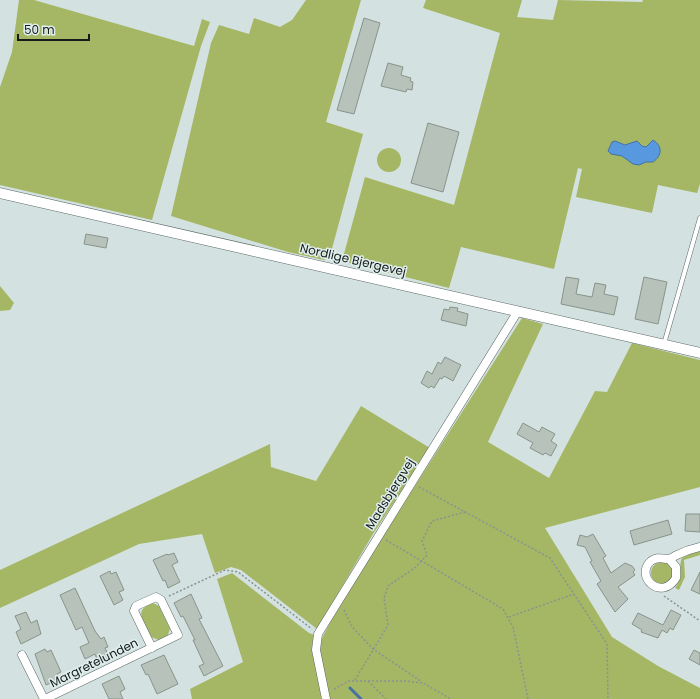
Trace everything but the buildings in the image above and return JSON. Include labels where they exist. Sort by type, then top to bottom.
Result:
[{"type":"street","name":"Nordlige Bjergevej","points":[[0,192],[700,353]]},
{"type":"street","name":"Madsbjergvej","points":[[325,696],[316,650],[318,634],[518,311]]},
{"type":"street","points":[[669,559],[676,568],[676,578],[669,587],[664,588],[654,586],[647,579],[646,570],[648,565],[655,558],[660,557],[669,559],[687,550],[700,547]]},
{"type":"street","name":"Margretelunden","points":[[22,655],[44,699],[152,648],[178,635],[161,600],[156,597],[136,606],[134,611],[152,648]]},
{"type":"lane","points":[[664,344],[700,218]]},
{"type":"path","points":[[411,483],[550,558],[607,644],[608,699]]},
{"type":"path","points":[[355,680],[388,625],[384,598],[388,586],[416,567],[427,555],[422,541],[432,521],[465,512]]},
{"type":"path","points":[[379,535],[503,608],[513,627],[528,699]]},
{"type":"path","points":[[161,600],[225,570],[232,570],[238,572],[318,634]]},
{"type":"path","points":[[664,588],[661,595],[700,621]]},
{"type":"path","points":[[509,617],[574,594]]},
{"type":"path","points":[[339,600],[352,627],[373,649],[423,683],[451,699]]},
{"type":"path","points":[[325,696],[350,681],[355,680],[423,683]]},
{"type":"path","points":[[367,680],[386,699]]},
{"type":"green space","points":[[19,0],[34,0],[194,46],[202,19],[210,22],[201,46],[152,220],[0,185],[0,87],[12,52]]},
{"type":"green space","points":[[306,0],[361,0],[326,122],[363,134],[330,256],[324,260],[288,252],[171,216],[211,43],[219,25],[249,34],[254,18],[280,27],[292,20]]},
{"type":"green space","points":[[426,0],[522,0],[517,17],[553,20],[558,0],[642,2],[643,0],[700,0],[700,184],[697,193],[658,185],[652,213],[576,197],[582,169],[578,168],[554,269],[461,247],[449,288],[342,261],[365,177],[454,205],[500,33],[423,8]]},
{"type":"green space","points":[[389,148],[398,151],[401,160],[398,169],[389,172],[380,169],[377,160],[380,151]]},
{"type":"green space","points":[[0,286],[14,303],[10,310],[0,311]]},
{"type":"green space","points":[[522,318],[543,324],[488,442],[549,478],[595,391],[607,392],[632,343],[700,360],[700,487],[545,528],[612,637],[658,666],[700,688],[700,699],[192,699],[190,689],[243,662],[217,579],[232,573],[309,633],[322,638],[341,602]]},
{"type":"green space","points":[[361,406],[430,448],[373,534],[317,629],[241,570],[231,567],[215,573],[202,534],[139,544],[0,608],[0,570],[270,444],[271,467],[316,481]]},
{"type":"green space","points":[[700,551],[700,555],[684,560],[685,577],[679,590],[675,588],[681,576],[680,566],[682,558],[690,553]]},
{"type":"green space","points":[[662,562],[670,565],[673,573],[670,581],[662,584],[654,581],[651,573],[654,565]]},
{"type":"green space","points":[[153,603],[159,606],[170,629],[167,637],[159,640],[151,637],[143,621],[141,613],[143,609]]},
{"type":"water","points":[[653,140],[660,148],[660,154],[653,162],[646,162],[639,165],[633,164],[622,156],[611,154],[608,151],[612,142],[615,141],[625,145],[637,141],[642,146],[646,147]]},
{"type":"waterway","points":[[350,688],[361,699]]}]
